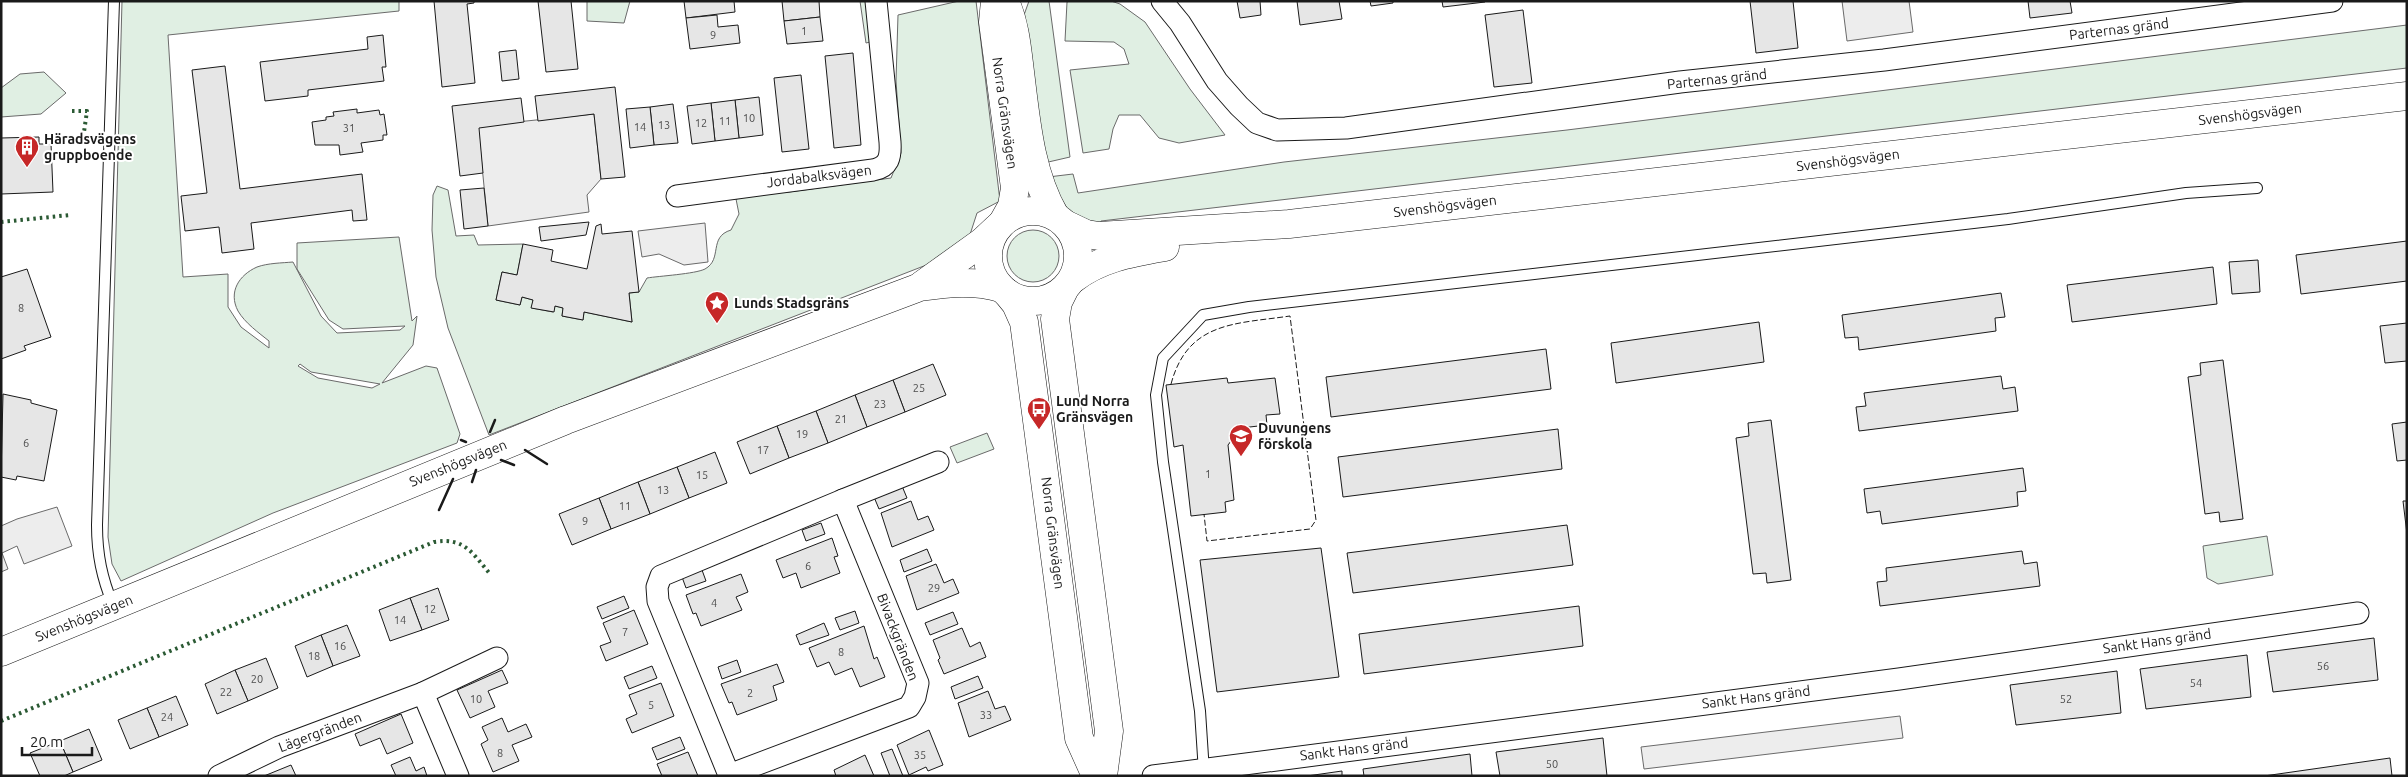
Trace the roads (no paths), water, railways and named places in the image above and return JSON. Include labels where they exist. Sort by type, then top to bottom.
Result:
[{"type":"main road","name":"Norra Gränsvägen","points":[[995,1],[993,22],[1015,188],[1012,206],[1001,224]]},
{"type":"main road","name":"Norra Gränsvägen","points":[[1005,1],[1013,19],[1026,120],[1036,170],[1041,187],[1061,220]]},
{"type":"main road","name":"Svenshögsvägen","points":[[920,287],[982,242],[1011,216],[1026,211],[1040,211],[1086,234],[1098,236],[1289,224],[2407,96]]},
{"type":"main road","points":[[1061,220],[1074,236],[1079,251],[1077,269],[1058,302],[1055,320],[1108,731],[1103,776]]},
{"type":"main road","points":[[1001,224],[989,246],[988,260],[992,275],[1004,290]]},
{"type":"main road","name":"Svenshögsvägen","points":[[1,652],[566,420],[920,287],[981,282],[1004,290],[1020,299],[1035,301],[1050,298],[1096,264],[1120,256],[1289,224]]},
{"type":"main road","name":"Norra Gränsvägen","points":[[1004,290],[1016,304],[1024,322],[1079,738],[1096,776]]},
{"type":"street","name":"Jordabalksvägen","points":[[677,196],[882,168],[891,157],[876,1]]},
{"type":"street","name":"Parternas gränd","points":[[1162,1],[1180,23],[1217,81],[1239,106],[1257,123],[1277,130],[1346,128],[1670,84],[1884,60],[2332,1]]},
{"type":"street","name":"Bivackgränden","points":[[843,500],[918,683],[915,697],[909,707],[730,776],[658,601],[657,587],[661,576],[843,500],[938,462]]},
{"type":"street","name":"Sankt Hans gränd","points":[[1153,776],[1204,773],[1899,679],[2358,613]]},
{"type":"street","name":"Lägergränden","points":[[220,776],[279,747],[424,692],[497,658]]},
{"type":"street","points":[[424,692],[458,776]]},
{"type":"lane","points":[[113,606],[102,577],[97,552],[97,525],[114,1]]},
{"type":"lane","points":[[1204,773],[1200,711],[1163,462],[1156,395],[1163,358],[1203,315],[1249,307],[1999,220],[2186,193],[2257,188]]},
{"type":"place","name":"Häradsvägens gruppboende","points":[[27,168]]},
{"type":"place","name":"Lunds Stadsgräns","points":[[717,324]]},
{"type":"place","name":"Lund Norra Gränsvägen","points":[[1039,430]]},
{"type":"place","name":"Duvungens förskola","points":[[1241,457]]}]
